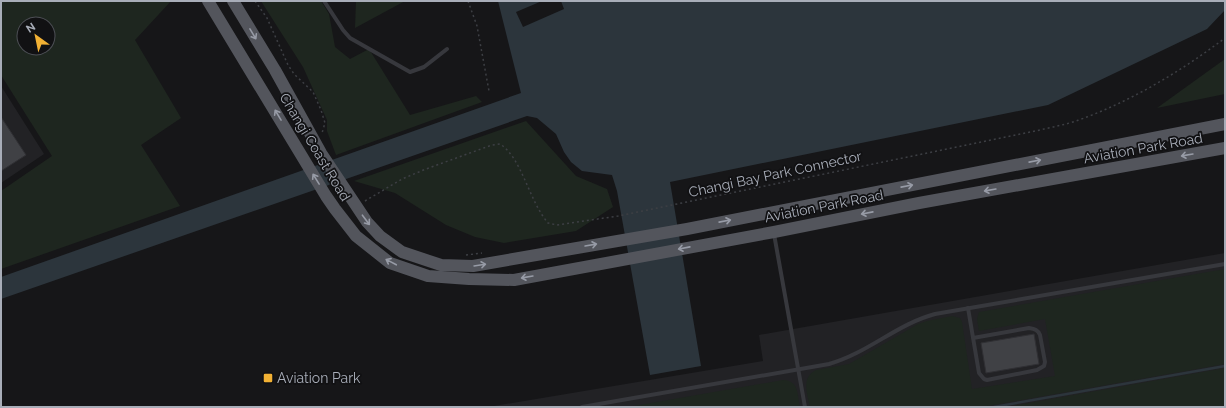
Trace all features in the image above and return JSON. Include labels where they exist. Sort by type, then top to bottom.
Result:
[{"type":"main road","name":"Changi Coast Road","points":[[208,1],[339,215],[356,236],[390,263],[428,276]]},
{"type":"main road","name":"Changi Coast Road","points":[[233,1],[263,50],[321,153],[367,222],[380,236],[402,252],[441,265]]},
{"type":"main road","points":[[246,63],[246,55],[249,52],[263,50]]},
{"type":"main road","name":"Aviation Park Road","points":[[441,265],[473,266],[686,229],[1225,124]]},
{"type":"main road","name":"Aviation Park Road","points":[[428,276],[514,280],[774,232],[919,203],[1225,148]]},
{"type":"lane","points":[[324,1],[350,38],[410,72],[424,67],[447,49]]},
{"type":"lane","points":[[774,232],[805,407]]},
{"type":"lane","points":[[582,407],[798,370],[845,359],[924,317],[968,308],[1225,264]]},
{"type":"lane","points":[[968,308],[973,338],[979,373],[984,379],[987,380],[1037,370],[1044,366],[1045,362],[1040,335],[1038,331],[1034,329],[1030,328],[973,338]]},
{"type":"path","points":[[255,1],[267,18],[288,65],[294,74],[313,92],[318,102],[325,123],[322,132],[324,139]]},
{"type":"path","points":[[468,1],[477,26],[489,91]]},
{"type":"path","name":"Changi Bay Park Connector","points":[[363,202],[402,179],[492,145],[500,144],[513,156],[536,206],[548,223],[557,225],[618,216],[1040,130],[1076,121],[1140,93],[1202,55],[1225,38]]},
{"type":"path","points":[[465,255],[484,253]]},
{"type":"shaded area","points":[[1,1],[171,1],[135,40],[181,118],[141,145],[180,206],[1,269],[1,191],[52,156],[1,75]]},
{"type":"shaded area","points":[[261,1],[321,1],[329,14],[335,47],[350,59],[369,49],[410,115],[476,96],[482,102],[336,155],[327,131],[327,120],[303,67]]},
{"type":"shaded area","points":[[356,1],[405,1],[355,28]]},
{"type":"shaded area","points":[[498,1],[1225,1],[1225,10],[1207,29],[1048,105],[670,182],[701,366],[650,375],[617,191],[612,175],[582,171],[571,162],[564,152],[556,134],[537,118],[527,116],[1,299],[1,277],[521,93]]},
{"type":"shaded area","points":[[1225,59],[1225,94],[1157,108]]},
{"type":"shaded area","points":[[1,86],[44,154],[1,183]]},
{"type":"shaded area","points":[[526,121],[576,176],[607,189],[613,207],[576,231],[504,243],[475,237],[446,225],[395,193],[354,181]]},
{"type":"shaded area","points":[[1225,253],[1225,407],[488,407],[763,361],[759,335]]},
{"type":"shaded area","points":[[1225,269],[1225,364],[982,407],[810,407],[806,386],[808,377],[811,373],[816,370],[849,364],[918,324],[952,316],[960,318],[962,322],[972,389],[1055,376],[1045,319],[979,331],[977,319],[979,312]]},
{"type":"shaded area","points":[[1225,368],[1225,407],[1006,407]]},
{"type":"shaded area","points":[[783,380],[795,385],[800,407],[628,407]]},
{"type":"pier","points":[[542,1],[561,1],[564,9],[523,27],[516,12]]},
{"type":"building","points":[[1,117],[26,155],[1,171]]},
{"type":"building","points":[[1034,334],[1039,364],[986,373],[981,343]]},
{"type":"waterway","points":[[994,407],[1225,366]]},
{"type":"place","name":"Aviation Park","points":[[268,378]]}]
